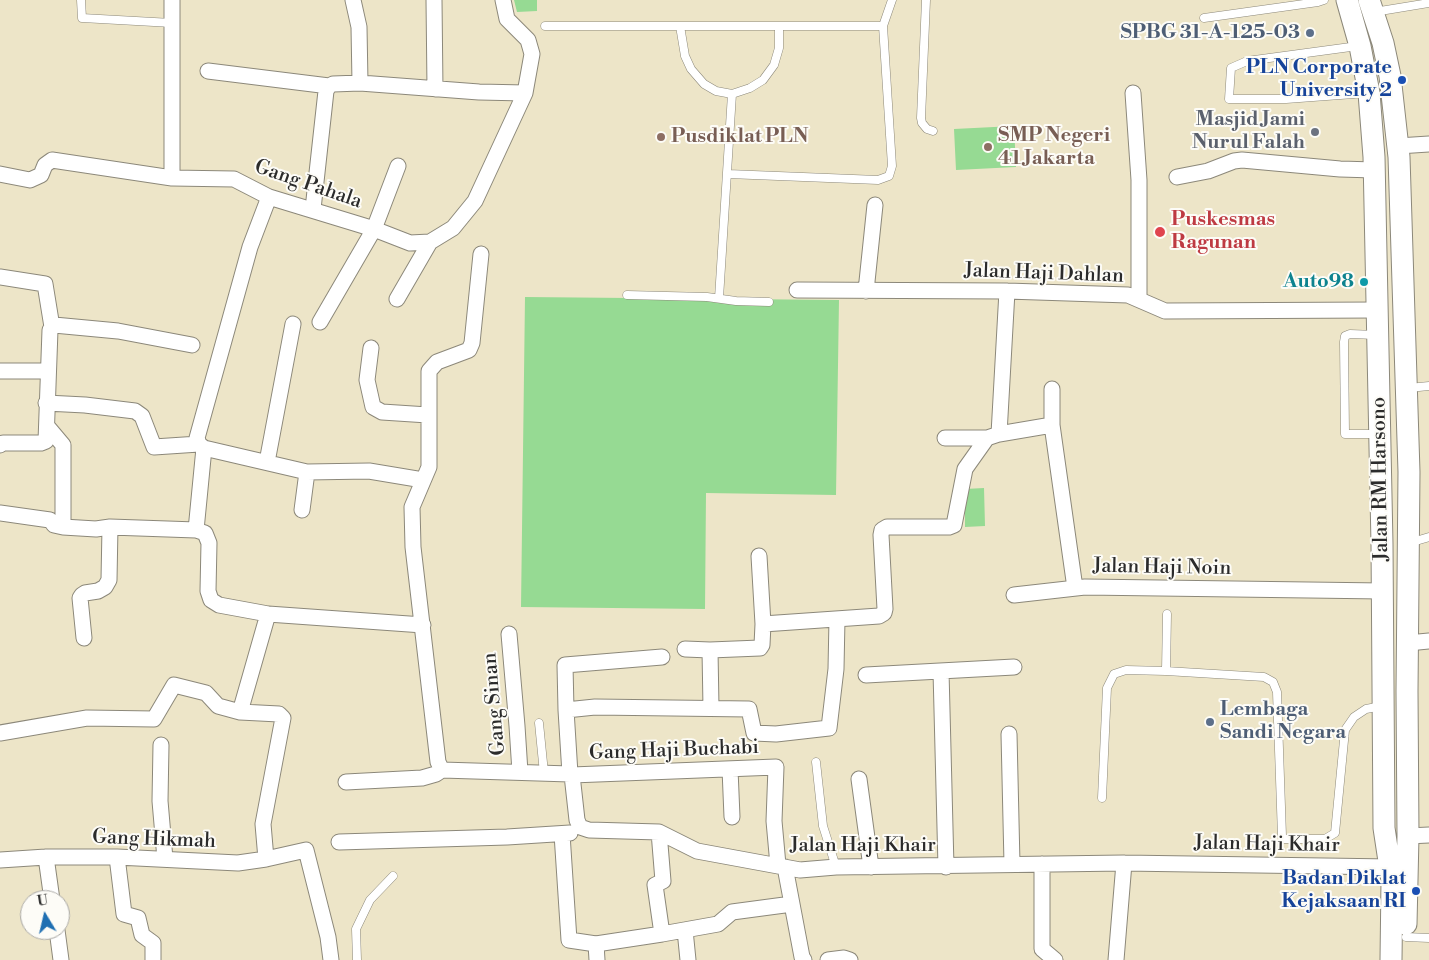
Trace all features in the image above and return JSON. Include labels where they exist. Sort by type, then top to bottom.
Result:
[{"type":"main road","name":"Jalan RM Harsono","points":[[1347,0],[1360,46],[1369,92],[1374,170],[1381,434],[1384,828],[1391,867],[1391,960]]},
{"type":"main road","name":"Jalan RM Harsono","points":[[1372,6],[1390,76],[1398,146],[1409,472],[1408,543],[1419,642],[1419,836],[1406,937],[1405,960]]},
{"type":"main road","points":[[1382,544],[1399,545],[1408,543]]},
{"type":"street","points":[[172,0],[172,178]]},
{"type":"street","points":[[353,0],[359,27],[360,83]]},
{"type":"street","points":[[434,0],[435,89]]},
{"type":"street","points":[[397,299],[430,242],[453,228],[475,202],[526,93],[532,54],[528,40],[507,18],[503,0]]},
{"type":"street","points":[[208,72],[329,86],[333,84],[360,83],[526,93]]},
{"type":"street","points":[[313,209],[326,91],[329,86]]},
{"type":"street","points":[[1133,94],[1139,180],[1139,299]]},
{"type":"street","points":[[1398,146],[1429,144]]},
{"type":"street","name":"Gang Pahala","points":[[0,174],[30,180],[41,175],[45,164],[52,160],[172,178],[234,179],[269,197],[313,209],[410,242],[430,242]]},
{"type":"street","points":[[1177,177],[1208,171],[1234,161],[1242,160],[1340,169],[1374,170]]},
{"type":"street","points":[[320,322],[374,229],[398,166]]},
{"type":"street","points":[[196,530],[202,446],[197,438],[250,247],[269,197]]},
{"type":"street","points":[[866,291],[875,205]]},
{"type":"street","points":[[442,770],[438,762],[413,546],[412,507],[429,467],[429,371],[437,362],[469,350],[472,343],[481,254]]},
{"type":"street","points":[[0,277],[45,284],[52,327],[50,330],[47,372],[46,441],[4,443],[0,445]]},
{"type":"street","name":"Jalan Haji Dahlan","points":[[797,290],[1007,291],[1128,295],[1165,311],[1377,310]]},
{"type":"street","points":[[763,624],[879,616],[886,609],[882,530],[887,527],[949,527],[954,525],[965,469],[993,436],[1007,291]]},
{"type":"street","points":[[267,462],[293,324]]},
{"type":"street","points":[[52,327],[118,331],[192,346]]},
{"type":"street","points":[[371,348],[367,380],[373,407],[382,412],[428,415]]},
{"type":"street","points":[[0,371],[47,372]]},
{"type":"street","name":"Jalan Haji Noin","points":[[1052,389],[1052,425],[1075,588],[1383,591]]},
{"type":"street","points":[[46,403],[85,404],[135,411],[142,416],[154,447],[202,446],[307,472],[369,471],[423,480]]},
{"type":"street","points":[[945,438],[993,436],[1052,425]]},
{"type":"street","points":[[47,426],[63,445],[63,527]]},
{"type":"street","points":[[302,510],[307,472]]},
{"type":"street","points":[[0,513],[50,520],[54,525],[63,527],[196,530],[204,533],[210,543],[208,591],[211,600],[219,606],[268,614],[423,625]]},
{"type":"street","points":[[84,638],[80,598],[85,593],[105,587],[109,580],[110,527]]},
{"type":"street","points":[[685,649],[760,648],[762,645],[763,624],[760,556]]},
{"type":"street","points":[[1014,595],[1075,588]]},
{"type":"street","points":[[240,712],[268,614]]},
{"type":"street","points":[[566,710],[595,707],[749,709],[754,733],[776,734],[829,728],[836,669],[837,619]]},
{"type":"street","name":"Gang Sinan","points":[[509,634],[518,726],[520,772]]},
{"type":"street","points":[[710,650],[711,708]]},
{"type":"street","points":[[339,842],[562,834],[573,832],[580,827],[577,820],[571,775],[565,665],[662,657]]},
{"type":"street","points":[[866,675],[1014,667]]},
{"type":"street","points":[[941,671],[946,867]]},
{"type":"street","points":[[0,733],[87,718],[154,720],[174,685],[206,693],[218,706],[240,712],[279,714],[283,718],[263,824],[266,859]]},
{"type":"street","points":[[1009,734],[1012,864]]},
{"type":"street","points":[[161,745],[160,801],[165,859]]},
{"type":"street","name":"Gang Haji Buchabi","points":[[571,775],[776,767],[774,821],[781,866]]},
{"type":"street","points":[[730,769],[732,817]]},
{"type":"street","points":[[346,782],[422,778],[442,770],[571,775]]},
{"type":"street","points":[[859,779],[872,867]]},
{"type":"street","name":"Jalan Haji Khair","points":[[580,827],[589,830],[660,832],[696,852],[800,870],[836,867],[946,867],[1012,864],[1124,863],[1391,867]]},
{"type":"street","points":[[660,832],[663,880],[655,885],[662,934]]},
{"type":"street","points":[[562,834],[569,940],[596,944],[662,934],[718,924],[732,912],[792,904]]},
{"type":"street","name":"Gang Hikmah","points":[[0,860],[117,856],[238,863],[306,850],[328,937],[331,960]]},
{"type":"street","points":[[117,856],[124,914],[138,918],[142,935],[153,943],[153,960]]},
{"type":"street","points":[[46,857],[51,890]]},
{"type":"street","points":[[1116,960],[1124,863]]},
{"type":"street","points":[[1042,864],[1042,949],[1055,960]]},
{"type":"street","points":[[781,866],[792,904],[804,960]]},
{"type":"street","points":[[685,930],[688,960]]},
{"type":"street","points":[[58,940],[61,960]]},
{"type":"street","points":[[596,944],[597,960]]},
{"type":"street","points":[[828,960],[844,958],[850,960]]},
{"type":"lane","points":[[81,0],[82,18],[172,23]]},
{"type":"lane","points":[[728,174],[878,180],[888,176],[892,166],[883,26],[892,0]]},
{"type":"lane","points":[[926,0],[921,118],[926,129],[934,131]]},
{"type":"lane","points":[[1204,18],[1324,0]]},
{"type":"lane","points":[[1372,6],[1429,4]]},
{"type":"lane","points":[[545,26],[883,26]]},
{"type":"lane","points":[[680,26],[684,56],[691,69],[704,84],[716,91],[732,94],[750,88],[763,80],[774,65],[779,48],[779,26]]},
{"type":"lane","points":[[1360,46],[1247,61],[1231,68],[1229,99],[1286,99],[1369,92]]},
{"type":"lane","points":[[719,298],[732,94]]},
{"type":"lane","points":[[627,295],[719,298],[736,301],[769,302]]},
{"type":"lane","points":[[1377,335],[1350,334],[1345,336],[1344,434],[1381,434]]},
{"type":"lane","points":[[1406,388],[1429,386]]},
{"type":"lane","points":[[1408,543],[1429,537]]},
{"type":"lane","points":[[1166,671],[1168,614]]},
{"type":"lane","points":[[1102,798],[1107,688],[1114,674],[1126,670],[1264,677],[1274,682],[1277,692],[1282,836],[1284,839],[1325,839],[1335,833],[1345,730],[1354,717],[1366,709],[1384,706]]},
{"type":"lane","points":[[539,724],[544,773]]},
{"type":"lane","points":[[816,762],[823,826],[836,867]]},
{"type":"lane","points":[[357,960],[356,929],[370,900],[392,876]]},
{"type":"lane","points":[[1406,937],[1429,938]]},
{"type":"green space","points":[[514,0],[537,0],[537,11],[517,12]]},
{"type":"green space","points":[[1014,126],[1016,167],[956,170],[954,129]]},
{"type":"green space","points":[[525,297],[839,300],[836,495],[706,493],[705,609],[521,607]]},
{"type":"green space","points":[[984,488],[985,526],[965,527],[965,489]]},
{"type":"place","name":"SPBG 31-A-125-03","points":[[1310,33]]},
{"type":"place","name":"PLN Corporate University 2","points":[[1402,80]]},
{"type":"place","name":"Masjid Jami Nurul Falah","points":[[1315,132]]},
{"type":"place","name":"Pusdiklat PLN","points":[[661,137]]},
{"type":"place","name":"SMP Negeri 41 Jakarta","points":[[988,147]]},
{"type":"place","name":"Puskesmas Ragunan","points":[[1160,232]]},
{"type":"place","name":"Auto98","points":[[1364,282]]},
{"type":"place","name":"Lembaga Sandi Negara","points":[[1210,722]]},
{"type":"place","name":"Badan Diklat Kejaksaan RI","points":[[1416,891]]}]
